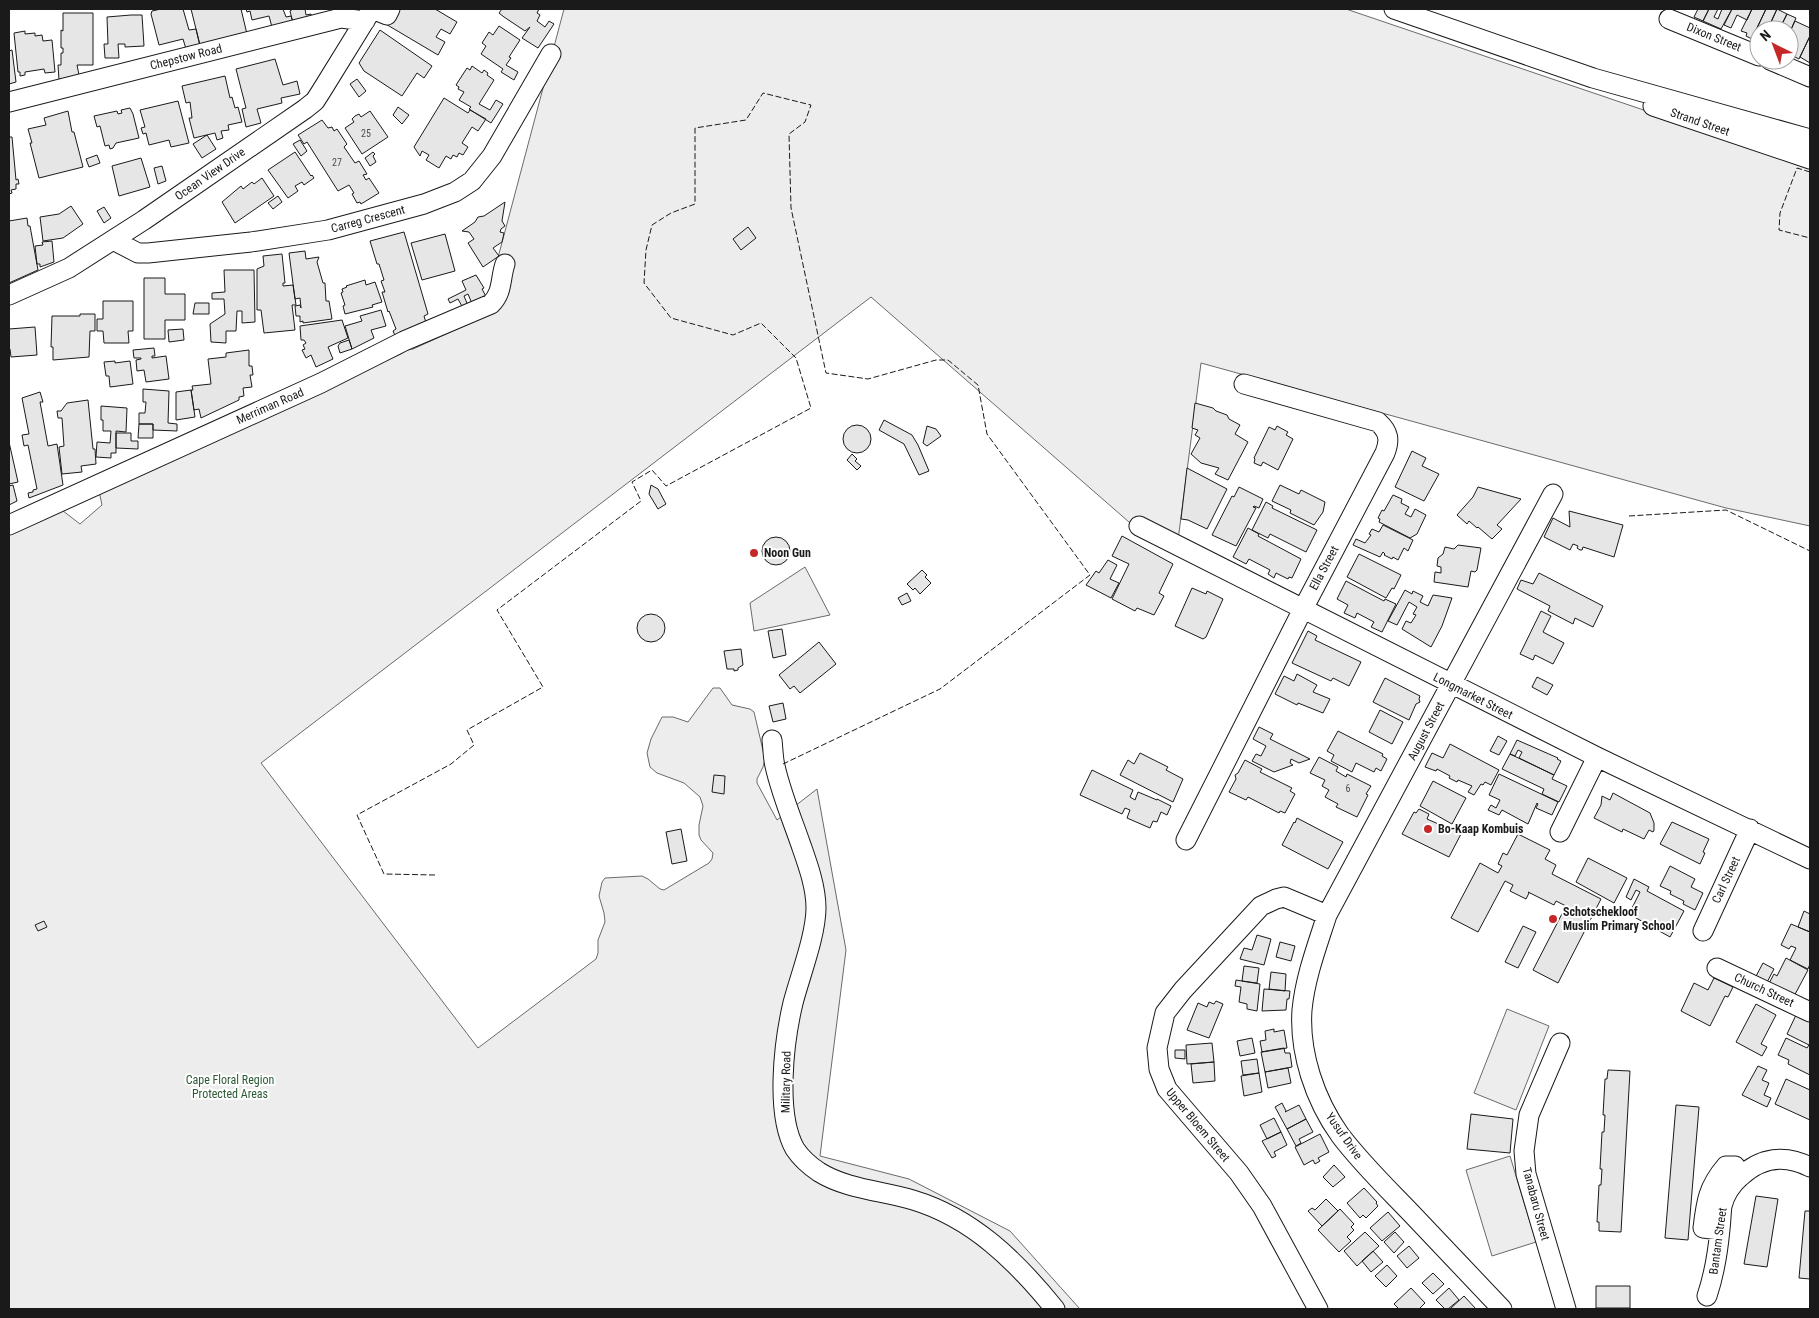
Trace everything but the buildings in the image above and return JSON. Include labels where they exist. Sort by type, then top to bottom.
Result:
[{"type":"street","name":"Chepstow Road","points":[[9,102],[341,18],[370,13],[387,14],[390,9]]},
{"type":"street","name":"Strand Street","points":[[1394,9],[1593,78],[1810,139]]},
{"type":"street","name":"Ocean View Drive","points":[[9,295],[69,268],[305,109],[315,100],[370,13]]},
{"type":"street","name":"Dixon Street","points":[[1669,19],[1749,52]]},
{"type":"street","name":"Carreg Crescent","points":[[113,240],[138,253],[251,242],[328,230],[442,198],[466,186],[483,168],[492,156],[551,54]]},
{"type":"street","points":[[1794,70],[1810,77]]},
{"type":"street","name":"Strand Street","points":[[1593,78],[1646,104],[1810,159]]},
{"type":"street","name":"Merriman Road","points":[[9,525],[321,383],[404,341],[491,304],[500,292],[505,264]]},
{"type":"street","name":"Ella Street","points":[[1186,840],[1302,609],[1385,453],[1389,442],[1385,428],[1378,422],[1244,384]]},
{"type":"street","name":"August Street","points":[[1327,915],[1553,494]]},
{"type":"street","name":"Longmarket Street","points":[[1139,526],[1597,758],[1810,859]]},
{"type":"street","name":"Military Road","points":[[772,740],[775,766],[812,882],[816,908],[813,928],[792,1006],[784,1060],[784,1115],[786,1126],[795,1148],[809,1165],[821,1173],[851,1185],[915,1200],[948,1213],[984,1235],[1022,1271],[1055,1309]]},
{"type":"street","points":[[1560,832],[1597,758]]},
{"type":"street","name":"Carl Street","points":[[1703,931],[1750,829]]},
{"type":"street","name":"Upper Bloem Street","points":[[1318,1309],[1262,1206],[1239,1173],[1167,1089],[1159,1069],[1157,1048],[1165,1013],[1183,990],[1262,906],[1284,897],[1327,915]]},
{"type":"street","name":"Yusuf Drive","points":[[1327,915],[1305,990],[1302,1010],[1305,1054],[1325,1109],[1340,1134],[1362,1162],[1502,1309]]},
{"type":"street","name":"Church Street","points":[[1717,968],[1810,1012]]},
{"type":"street","name":"Tanabaru Street","points":[[1560,1043],[1529,1115],[1524,1151],[1526,1174],[1566,1309]]},
{"type":"street","name":"Bantam Street","points":[[1706,1296],[1712,1281],[1722,1206],[1729,1188],[1742,1175],[1762,1162],[1777,1159],[1799,1161],[1810,1167]]},
{"type":"shaded area","name":"Cape Floral Region Protected Areas","points":[[564,9],[1346,9],[1810,166],[1810,526],[1726,508],[1201,363],[1177,548],[1145,536],[871,297],[261,763],[478,1048],[596,959],[598,940],[605,922],[599,896],[602,882],[605,878],[642,876],[664,890],[709,863],[712,859],[713,853],[699,835],[703,806],[700,797],[684,783],[657,773],[650,767],[647,753],[651,739],[662,717],[673,717],[688,722],[713,688],[720,688],[732,705],[750,709],[754,712],[765,759],[757,783],[777,820],[817,789],[846,950],[820,1156],[909,1179],[1010,1231],[1080,1309],[9,1309],[9,533],[58,507],[80,524],[102,505],[99,491],[409,349],[413,349],[468,324],[486,312],[491,284]]},
{"type":"shaded area","points":[[805,567],[830,615],[754,631],[750,603]]},
{"type":"shaded area","points":[[1507,1009],[1549,1026],[1516,1110],[1474,1093]]},
{"type":"shaded area","points":[[1510,1156],[1536,1242],[1492,1256],[1466,1170]]},
{"type":"fence","points":[[435,875],[384,874],[357,815],[451,764],[474,745],[467,730],[543,687],[497,610],[641,501],[632,482],[652,470],[666,486],[811,408],[796,358],[761,323],[733,335],[671,318],[644,283],[646,250],[652,225],[671,213],[695,204],[695,128],[746,120],[763,93],[811,105],[805,122],[789,134],[791,208],[826,373],[868,379],[936,360],[948,360],[978,385],[987,434],[1090,575],[940,689],[783,764]]},
{"type":"fence","points":[[1810,172],[1797,168],[1780,213],[1779,230],[1810,238]]},
{"type":"fence","points":[[1629,516],[1726,510],[1810,551]]},
{"type":"place","name":"Noon Gun","points":[[754,553]]},
{"type":"place","name":"Bo-Kaap Kombuis","points":[[1428,829]]},
{"type":"place","name":"Schotschekloof Muslim Primary School","points":[[1553,919]]}]
